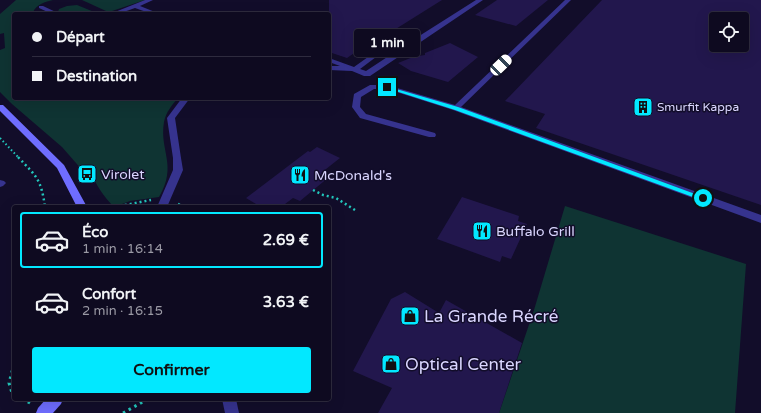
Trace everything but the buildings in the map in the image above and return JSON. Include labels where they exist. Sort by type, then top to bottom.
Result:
[{"type":"main road","points":[[0,107],[61,167],[81,205]]},
{"type":"main road","points":[[43,413],[54,401]]},
{"type":"street","points":[[118,12],[150,0]]},
{"type":"street","points":[[331,61],[368,74],[406,47],[480,0]]},
{"type":"street","points":[[456,108],[568,0]]},
{"type":"street","points":[[135,6],[152,12]]},
{"type":"street","points":[[41,7],[52,12]]},
{"type":"street","points":[[331,68],[355,69],[391,43],[406,47]]},
{"type":"street","points":[[432,135],[364,116],[356,107],[357,96],[373,87],[387,87],[456,108],[761,219]]},
{"type":"street","points":[[158,204],[178,170],[171,118],[184,100]]},
{"type":"street","points":[[229,401],[232,413]]},
{"type":"path","points":[[0,138],[37,177],[42,188],[46,205]]},
{"type":"path","points":[[313,190],[323,195],[336,198],[355,210]]},
{"type":"path","points":[[124,205],[132,203],[158,204]]},
{"type":"path","points":[[12,372],[9,383],[12,393]]},
{"type":"path","points":[[122,413],[144,401]]},
{"type":"green space","points":[[16,0],[53,0],[39,5],[33,12],[12,12],[12,100],[176,100],[171,106],[164,122],[163,132],[168,167],[164,186],[159,197],[130,201],[119,205],[112,205],[100,190],[90,169],[83,171],[62,147],[0,92],[0,50],[5,48],[4,33],[0,34],[0,14]]},
{"type":"green space","points":[[82,0],[145,0],[112,11],[106,11]]},
{"type":"green space","points":[[77,5],[94,12],[58,12],[59,9]]},
{"type":"green space","points":[[565,206],[746,264],[735,413],[499,413],[534,310]]},
{"type":"place","name":"Smurfit Kappa","points":[[643,107]]},
{"type":"place","name":"Virolet","points":[[87,174]]},
{"type":"place","name":"McDonald's","points":[[300,175]]},
{"type":"place","name":"Buffalo Grill","points":[[482,231]]},
{"type":"place","name":"La Grande Récré","points":[[410,316]]},
{"type":"place","name":"Optical Center","points":[[391,364]]},
{"type":"route","points":[[387,87],[456,108],[703,198]]}]
